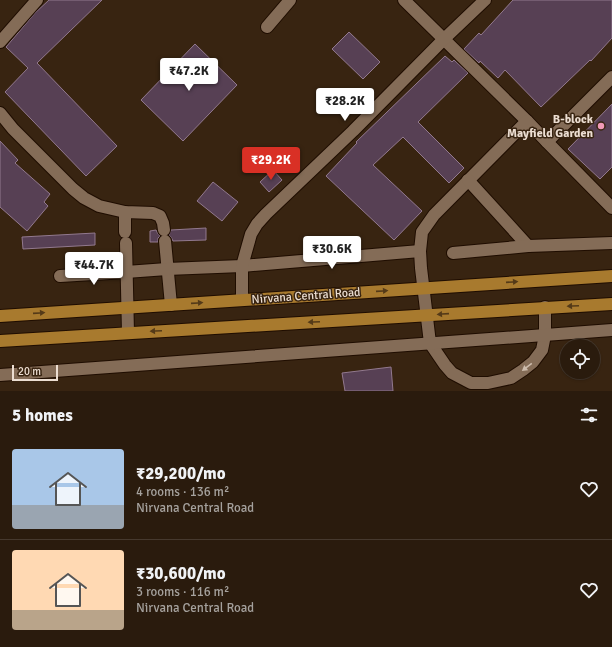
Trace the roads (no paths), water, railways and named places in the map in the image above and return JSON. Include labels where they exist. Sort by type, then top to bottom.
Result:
[{"type":"main road","name":"Nirvana Central Road","points":[[0,316],[612,276]]},
{"type":"main road","points":[[0,341],[612,304]]},
{"type":"street","points":[[0,42],[37,0]]},
{"type":"street","points":[[267,27],[290,0]]},
{"type":"street","points":[[404,0],[527,121],[612,208]]},
{"type":"street","points":[[242,300],[242,266],[251,234],[257,224],[353,131],[484,0]]},
{"type":"street","points":[[547,142],[612,77]]},
{"type":"street","points":[[0,113],[13,129],[73,189],[84,198],[99,206],[125,212],[153,213],[160,216],[163,223],[165,236],[170,305]]},
{"type":"street","points":[[527,121],[434,215],[422,232],[420,251],[430,343],[445,366],[452,373],[472,387],[488,383],[503,386],[511,378],[533,362],[542,350],[545,335],[545,307]]},
{"type":"street","points":[[468,180],[528,246]]},
{"type":"street","points":[[125,212],[128,333]]},
{"type":"street","points":[[453,253],[528,246],[612,243]]},
{"type":"street","points":[[60,276],[242,266],[420,251]]},
{"type":"street","points":[[0,375],[612,330]]},
{"type":"place","name":"B-block Mayfield Garden","points":[[601,126]]}]
